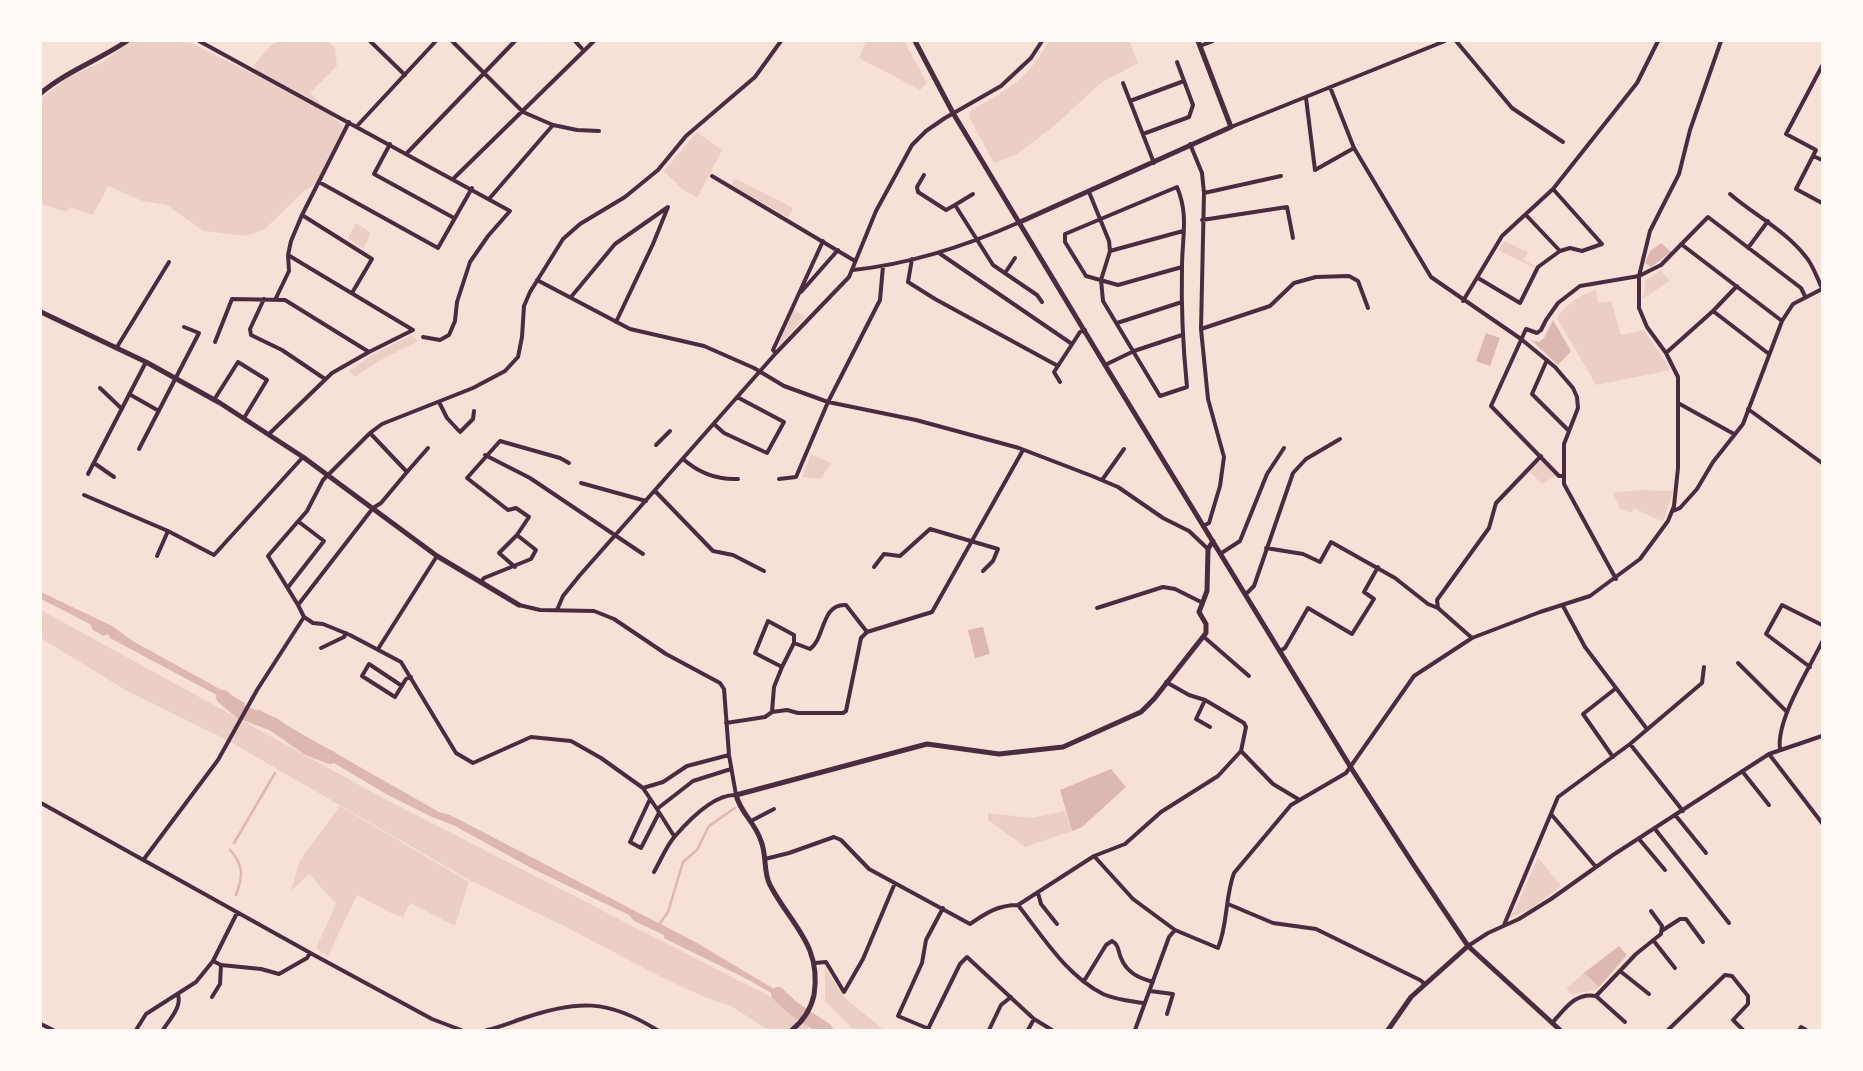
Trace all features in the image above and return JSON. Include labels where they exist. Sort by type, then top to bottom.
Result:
[{"type":"street","points":[[41,94],[65,75],[100,58],[126,41]]},
{"type":"street","points":[[199,41],[454,178],[510,211],[488,236],[470,262],[458,302],[455,321],[449,335],[440,340],[424,337]]},
{"type":"street","points":[[370,41],[405,75]]},
{"type":"street","points":[[357,126],[436,41]]},
{"type":"street","points":[[452,41],[523,112],[553,125],[577,130],[599,131]]},
{"type":"street","points":[[407,154],[515,41]]},
{"type":"street","points":[[574,41],[584,51]]},
{"type":"street","points":[[454,178],[594,41]]},
{"type":"street","points":[[674,836],[643,788],[601,758],[571,741],[531,737],[473,763],[456,752],[401,662],[378,648],[346,633],[304,617],[289,586],[268,556],[299,522],[328,475],[370,433],[382,424],[440,402],[505,371],[518,357],[522,338],[524,306],[537,280],[563,239],[580,224],[625,197],[658,170],[686,136],[755,77],[781,41]]},
{"type":"street","points":[[915,41],[953,113],[1351,767],[1468,946],[1560,1030]]},
{"type":"street","points":[[557,610],[563,596],[758,373],[849,277],[876,211],[903,158],[926,131],[953,113],[1001,86],[1031,58],[1042,41]]},
{"type":"street","points":[[1213,41],[1199,44],[1230,127]]},
{"type":"street","points":[[852,270],[883,266],[939,253],[977,240],[1154,163],[1190,144],[1445,41]]},
{"type":"street","points":[[1456,41],[1512,108],[1563,142]]},
{"type":"street","points":[[1463,301],[1502,236],[1553,189],[1637,83],[1658,41]]},
{"type":"street","points":[[1094,856],[1133,899],[1175,930],[1218,948],[1234,873],[1283,812],[1298,799],[1340,777],[1351,767],[1414,676],[1472,638],[1540,612],[1585,599],[1640,559],[1658,538],[1673,512],[1678,468],[1678,378],[1666,353],[1653,337],[1638,308],[1639,276],[1650,231],[1679,174],[1690,130],[1721,41]]},
{"type":"street","points":[[1143,134],[1189,117],[1193,106],[1177,62]]},
{"type":"street","points":[[1822,66],[1786,134],[1816,150],[1796,189],[1822,203]]},
{"type":"street","points":[[1130,102],[1184,80]]},
{"type":"street","points":[[1123,83],[1154,163]]},
{"type":"street","points":[[1330,87],[1354,148],[1431,277],[1463,301],[1521,339],[1547,360],[1568,381],[1577,398],[1577,413],[1564,444],[1564,484],[1616,578]]},
{"type":"street","points":[[1306,98],[1315,170],[1354,148]]},
{"type":"street","points":[[276,298],[289,271],[288,254],[291,242],[349,122]]},
{"type":"street","points":[[489,199],[553,125]]},
{"type":"street","points":[[390,144],[374,174],[454,218]]},
{"type":"street","points":[[1190,144],[1202,173],[1204,193],[1201,329],[1208,399],[1224,457],[1220,486],[1209,522],[1203,526]]},
{"type":"street","points":[[1814,156],[1822,160]]},
{"type":"street","points":[[924,175],[917,187],[918,192],[946,210],[974,194]]},
{"type":"street","points":[[712,176],[838,250],[855,262]]},
{"type":"street","points":[[1204,193],[1281,176]]},
{"type":"street","points":[[319,182],[438,248],[472,188]]},
{"type":"street","points":[[1089,192],[1101,220],[1109,241],[1110,251],[1101,280],[1103,301],[1160,396],[1187,387],[1182,335],[1182,267],[1185,212],[1177,188],[1101,220],[1065,234],[1065,242],[1086,276],[1101,280],[1118,285],[1182,267]]},
{"type":"street","points":[[1478,278],[1520,303],[1538,267],[1560,251],[1570,248],[1582,251],[1602,244],[1553,189]]},
{"type":"street","points":[[1673,512],[1680,508],[1697,489],[1734,434],[1743,424],[1782,321],[1793,304],[1805,296],[1822,289],[1806,257],[1768,221],[1750,212],[1730,194]]},
{"type":"street","points":[[955,205],[993,265],[1037,295],[1042,302]]},
{"type":"street","points":[[571,297],[615,244],[668,207],[653,244],[616,322]]},
{"type":"street","points":[[1202,220],[1288,207],[1293,238]]},
{"type":"street","points":[[1526,215],[1560,251]]},
{"type":"street","points":[[302,216],[372,259],[352,293]]},
{"type":"street","points":[[1563,476],[1559,476],[1491,406],[1526,329],[1537,333],[1541,330],[1558,303],[1580,286],[1639,276],[1661,265],[1708,217],[1801,288],[1805,296]]},
{"type":"street","points":[[1748,248],[1768,221]]},
{"type":"street","points":[[1110,251],[1183,231]]},
{"type":"street","points":[[776,353],[773,350],[823,241]]},
{"type":"street","points":[[1681,244],[1782,321]]},
{"type":"street","points":[[798,296],[838,250]]},
{"type":"street","points":[[939,253],[1072,344]]},
{"type":"street","points":[[269,434],[325,379],[368,352],[413,330],[288,254]]},
{"type":"street","points":[[1005,273],[1015,258]]},
{"type":"street","points":[[912,259],[908,282],[1058,366]]},
{"type":"street","points":[[117,347],[169,262]]},
{"type":"street","points":[[779,479],[796,477],[828,402],[880,300],[883,266]]},
{"type":"street","points":[[1201,329],[1270,306],[1294,283],[1316,277],[1349,276],[1358,281],[1368,308]]},
{"type":"street","points":[[537,280],[630,329],[704,346],[740,362],[784,386],[828,402],[916,420],[1023,450],[1102,480],[1118,487],[1163,518],[1189,530],[1208,549]]},
{"type":"street","points":[[1666,353],[1713,311],[1736,286]]},
{"type":"street","points":[[215,342],[232,299],[264,300],[276,298],[285,300],[368,352]]},
{"type":"street","points":[[264,300],[250,329],[251,335],[282,350],[325,379]]},
{"type":"street","points":[[1117,323],[1182,302]]},
{"type":"street","points":[[1713,311],[1769,354]]},
{"type":"street","points":[[41,312],[146,362],[244,418],[303,457],[437,556],[519,605],[529,608],[594,611],[614,619],[666,654],[715,678],[724,688],[729,755],[736,795],[743,813],[751,820],[761,840],[769,884],[803,936],[815,963],[813,999],[807,1014],[794,1028]]},
{"type":"street","points":[[140,450],[199,333],[184,328]]},
{"type":"street","points":[[1060,382],[1054,372],[1080,332],[1085,330]]},
{"type":"street","points":[[1105,365],[1134,351],[1182,335]]},
{"type":"street","points":[[1547,360],[1532,394],[1569,431]]},
{"type":"street","points":[[88,474],[146,362]]},
{"type":"street","points":[[214,400],[238,362],[267,380],[244,418]]},
{"type":"street","points":[[100,388],[122,409]]},
{"type":"street","points":[[129,394],[158,411]]},
{"type":"street","points":[[714,424],[724,433],[767,453],[784,422],[737,397]]},
{"type":"street","points":[[440,402],[447,418],[460,432],[473,420],[474,411]]},
{"type":"street","points":[[1678,403],[1734,434]]},
{"type":"street","points":[[1748,409],[1822,463]]},
{"type":"street","points":[[656,445],[670,431]]},
{"type":"street","points":[[370,433],[407,472]]},
{"type":"street","points":[[1246,594],[1254,586],[1266,548],[1298,466],[1306,459],[1340,439]]},
{"type":"street","points":[[515,567],[499,553],[517,535],[529,517],[516,508],[508,510],[466,478],[500,441],[560,458],[569,463]]},
{"type":"street","points":[[298,605],[373,508],[381,503],[428,448]]},
{"type":"street","points":[[1220,554],[1240,541],[1267,474],[1284,448]]},
{"type":"street","points":[[726,723],[765,717],[772,712],[788,710],[798,713],[843,713],[846,711],[861,638],[867,632],[932,612],[1023,450]]},
{"type":"street","points":[[1102,480],[1124,450]]},
{"type":"street","points":[[486,455],[530,478],[615,537],[643,554]]},
{"type":"street","points":[[1438,608],[1437,600],[1489,528],[1496,503],[1541,456]]},
{"type":"street","points":[[84,495],[168,531],[214,555],[303,457]]},
{"type":"street","points":[[683,459],[694,469],[722,480],[738,478]]},
{"type":"street","points":[[94,463],[114,477]]},
{"type":"street","points":[[582,483],[646,501]]},
{"type":"street","points":[[655,491],[713,551],[733,555],[764,571]]},
{"type":"street","points":[[289,586],[324,541],[299,522]]},
{"type":"street","points":[[874,566],[884,554],[900,556],[930,529],[998,549],[993,561],[983,571]]},
{"type":"street","points":[[156,556],[168,531]]},
{"type":"street","points":[[481,582],[484,578],[515,567],[530,559],[536,550],[517,535]]},
{"type":"street","points":[[654,872],[674,836],[714,802],[730,795],[736,795],[927,744],[999,754],[1053,750],[1141,712],[1154,699],[1204,637],[1206,624],[1200,612],[1208,583],[1208,549],[1213,541]]},
{"type":"street","points":[[1266,548],[1303,554],[1320,562],[1331,542],[1395,578],[1428,604],[1438,608],[1472,638]]},
{"type":"street","points":[[378,648],[437,556]]},
{"type":"street","points":[[1280,651],[1285,648],[1308,608],[1352,634],[1374,599],[1364,592],[1378,568]]},
{"type":"street","points":[[1096,608],[1163,587],[1175,589],[1202,602]]},
{"type":"street","points":[[794,642],[810,649],[815,645],[827,615],[841,605],[846,605],[867,632]]},
{"type":"street","points":[[1810,667],[1766,634],[1782,605],[1822,626]]},
{"type":"street","points":[[1563,606],[1585,647],[1647,729]]},
{"type":"street","points":[[144,859],[218,760],[258,690],[304,617]]},
{"type":"street","points":[[772,712],[774,687],[794,642],[794,635],[768,621],[755,653],[782,667]]},
{"type":"street","points":[[321,648],[344,637],[346,633]]},
{"type":"street","points":[[1204,637],[1249,676]]},
{"type":"street","points":[[1780,748],[1780,735],[1787,712],[1822,642]]},
{"type":"street","points":[[1738,663],[1787,712]]},
{"type":"street","points":[[402,686],[369,664],[362,676],[395,697],[410,677]]},
{"type":"street","points":[[1504,925],[1558,797],[1630,744],[1702,683],[1704,667]]},
{"type":"street","points":[[765,858],[789,853],[834,837],[841,840],[868,869],[970,924],[993,909],[1005,905],[1018,905],[1094,856],[1125,844],[1161,812],[1218,776],[1241,751],[1246,727],[1244,723],[1205,700],[1189,695],[1166,682]]},
{"type":"street","points":[[1613,756],[1583,714],[1615,689]]},
{"type":"street","points":[[1205,700],[1196,719],[1210,727]]},
{"type":"street","points":[[1388,1030],[1411,997],[1468,946],[1551,900],[1596,867],[1769,754],[1780,748],[1822,736]]},
{"type":"street","points":[[1630,744],[1683,811]]},
{"type":"street","points":[[1241,751],[1273,784],[1298,799]]},
{"type":"street","points":[[1769,754],[1822,823]]},
{"type":"street","points":[[643,788],[662,782],[687,766],[729,755]]},
{"type":"street","points":[[650,799],[630,842],[641,848],[658,811],[693,781],[731,769]]},
{"type":"street","points":[[1742,771],[1769,805]]},
{"type":"street","points":[[41,803],[144,859],[237,913],[432,1019],[461,1030]]},
{"type":"street","points":[[751,820],[774,809]]},
{"type":"street","points":[[1551,814],[1596,867]]},
{"type":"street","points":[[1676,816],[1706,853]]},
{"type":"street","points":[[1655,828],[1729,923]]},
{"type":"street","points":[[1639,839],[1665,870]]},
{"type":"street","points":[[815,963],[826,962],[844,992],[863,959],[895,883]]},
{"type":"street","points":[[1038,893],[1041,904],[1057,924]]},
{"type":"street","points":[[1228,904],[1273,923],[1308,927],[1322,931],[1420,980],[1424,984]]},
{"type":"street","points":[[1018,905],[1063,963],[1084,981],[1104,994],[1144,1003]]},
{"type":"street","points":[[943,908],[926,940],[922,963],[898,1016],[929,1030],[960,964],[967,957],[1034,1019],[1052,1030]]},
{"type":"street","points":[[1651,911],[1663,930]]},
{"type":"street","points":[[136,1030],[146,1014],[196,982],[213,961],[237,913]]},
{"type":"street","points":[[1596,996],[1663,930],[1680,919],[1686,919],[1703,942]]},
{"type":"street","points":[[1135,1030],[1169,937],[1175,930]]},
{"type":"street","points":[[1084,981],[1098,955],[1112,940],[1118,946],[1126,967],[1133,975],[1153,982]]},
{"type":"street","points":[[1654,940],[1674,968]]},
{"type":"street","points":[[213,961],[221,965],[279,974],[307,958],[310,953]]},
{"type":"street","points":[[212,997],[220,984],[221,965]]},
{"type":"street","points":[[1620,971],[1649,994]]},
{"type":"street","points":[[1668,1030],[1725,975],[1732,976],[1748,996],[1748,1004],[1733,1020],[1744,1030]]},
{"type":"street","points":[[1150,991],[1173,994],[1167,1014]]},
{"type":"street","points":[[163,1030],[180,1000],[178,995]]},
{"type":"street","points":[[1552,1023],[1580,996],[1596,996],[1625,1022]]},
{"type":"street","points":[[989,1030],[1001,1005],[1011,997]]},
{"type":"street","points":[[487,1030],[554,1008],[587,1004],[619,1010],[657,1030]]},
{"type":"street","points":[[1028,1030],[1034,1019]]},
{"type":"street","points":[[41,1024],[54,1030]]},
{"type":"street","points":[[1799,1030],[1801,1027],[1806,1030]]},
{"type":"shaded area","points":[[131,41],[187,41],[251,73],[256,68],[253,66],[271,45],[278,41],[327,41],[335,48],[337,66],[310,93],[343,127],[316,184],[304,191],[265,229],[246,236],[204,231],[167,205],[142,201],[108,186],[93,215],[70,207],[67,212],[41,204],[41,99],[68,77],[103,62]]},
{"type":"shaded area","points":[[866,41],[904,41],[927,83],[920,90],[859,58]]},
{"type":"shaded area","points":[[1049,41],[1129,41],[1138,63],[1101,83],[1054,126],[1016,155],[994,163],[969,117],[970,111],[1016,83],[1041,55]]},
{"type":"shaded area","points":[[697,132],[722,150],[697,198],[682,189],[664,171]]},
{"type":"shaded area","points":[[735,178],[793,208],[788,218],[732,185]]},
{"type":"shaded area","points":[[356,223],[371,233],[363,249],[348,238]]},
{"type":"shaded area","points":[[1504,241],[1528,252],[1524,260],[1535,266],[1534,268],[1498,250]]},
{"type":"shaded area","points":[[1661,243],[1671,252],[1651,267],[1645,263],[1650,251]]},
{"type":"shaded area","points":[[1661,270],[1669,281],[1643,299],[1646,280]]},
{"type":"shaded area","points":[[1596,289],[1598,303],[1611,301],[1621,335],[1644,330],[1671,370],[1596,385],[1557,318],[1574,300]]},
{"type":"shaded area","points":[[792,308],[805,317],[779,345]]},
{"type":"shaded area","points":[[1553,320],[1571,351],[1558,365],[1531,340],[1539,342],[1544,338]]},
{"type":"shaded area","points":[[1486,333],[1500,338],[1490,366],[1476,361]]},
{"type":"shaded area","points":[[411,335],[418,341],[379,361],[355,377],[349,371],[372,355]]},
{"type":"shaded area","points":[[811,454],[831,463],[821,479],[802,477]]},
{"type":"shaded area","points":[[1538,462],[1544,462],[1556,476],[1542,484],[1529,471]]},
{"type":"shaded area","points":[[1640,490],[1673,491],[1663,522],[1634,508],[1631,513],[1620,509],[1613,493]]},
{"type":"shaded area","points":[[41,592],[114,627],[131,640],[245,703],[242,712],[228,701],[110,638],[108,634],[103,636],[93,630],[90,624],[41,599]]},
{"type":"shaded area","points":[[41,610],[383,798],[771,997],[798,1015],[811,1030],[768,1030],[731,1006],[702,996],[661,977],[562,925],[471,881],[227,740],[127,691],[41,638]]},
{"type":"shaded area","points":[[983,627],[990,654],[975,658],[968,630]]},
{"type":"shaded area","points":[[258,709],[439,812],[450,815],[697,943],[801,1005],[798,1011],[750,981],[634,921],[629,915],[535,870],[453,825],[432,817],[388,795],[253,715]]},
{"type":"shaded area","points":[[1111,769],[1126,787],[1082,827],[1072,831],[1060,790]]},
{"type":"shaded area","points":[[340,806],[469,882],[455,926],[410,903],[403,917],[391,913],[357,895],[328,956],[316,948],[336,904],[309,874],[291,891],[300,860]]},
{"type":"shaded area","points":[[1065,811],[1072,831],[1025,847],[988,820],[988,813],[1032,818]]},
{"type":"shaded area","points":[[1538,857],[1561,886],[1531,909],[1508,918],[1515,910]]},
{"type":"shaded area","points":[[1619,946],[1627,955],[1599,987],[1584,973]]},
{"type":"shaded area","points":[[825,968],[846,999],[884,1030],[854,1030],[825,1001]]},
{"type":"shaded area","points":[[1584,973],[1599,987],[1572,995],[1566,989]]},
{"type":"waterway","points":[[223,697],[241,712],[273,724],[309,749],[330,757]]},
{"type":"waterway","points":[[234,843],[275,773]]},
{"type":"waterway","points":[[658,926],[668,912],[683,862],[697,850],[709,826],[735,808]]},
{"type":"waterway","points":[[230,850],[235,855],[241,871],[236,895]]},
{"type":"waterway","points":[[778,994],[793,1008],[826,1030]]}]
